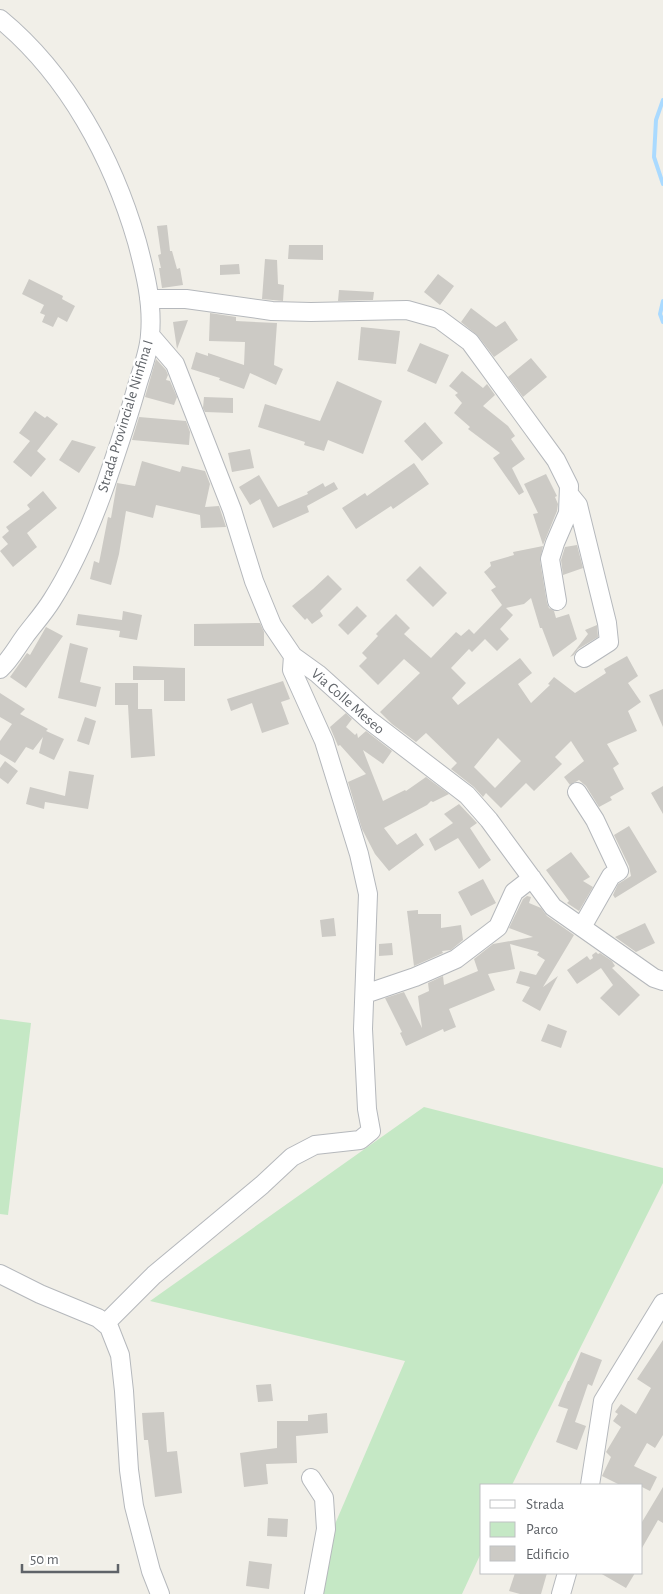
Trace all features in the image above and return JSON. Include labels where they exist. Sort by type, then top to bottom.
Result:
[{"type":"street","name":"Strada Provinciale Ninfina I","points":[[0,669],[52,600],[82,543],[98,506],[126,423],[148,351],[150,335],[150,300],[145,270],[129,214],[113,174],[91,132],[60,84],[33,51],[2,18]]},
{"type":"street","points":[[150,300],[186,299],[272,311],[407,310],[439,318],[470,342],[556,460],[569,486],[568,513],[550,559],[557,601]]},
{"type":"street","name":"Via Colle Meseo","points":[[150,335],[175,364],[229,501],[254,581],[272,625],[293,656],[318,674],[369,720],[467,795],[489,820],[553,907],[654,978],[663,981]]},
{"type":"street","points":[[568,494],[578,505],[607,623],[609,642],[584,658]]},
{"type":"street","points":[[104,1324],[154,1275],[292,1157],[315,1145],[360,1140],[371,1131],[365,1074],[363,1029],[368,894],[359,854],[324,741],[292,670],[293,656]]},
{"type":"street","points":[[577,792],[595,820],[619,871],[611,876],[582,927]]},
{"type":"street","points":[[365,994],[415,977],[456,959],[498,926],[514,892],[532,878]]},
{"type":"street","points":[[0,1274],[40,1294],[98,1318],[108,1327],[120,1355],[129,1470],[134,1506],[150,1571],[160,1594]]},
{"type":"street","points":[[590,1484],[603,1402],[663,1303]]},
{"type":"street","points":[[311,1478],[324,1498],[326,1529],[314,1594]]},
{"type":"street","points":[[561,1594],[567,1574]]},
{"type":"green space","points":[[0,1019],[31,1023],[8,1215],[0,1214]]},
{"type":"green space","points":[[424,1107],[663,1168],[663,1183],[512,1484],[480,1484],[480,1555],[462,1594],[305,1594],[405,1361],[150,1301]]},
{"type":"building","points":[[167,225],[170,251],[172,251],[177,269],[180,268],[183,285],[162,288],[158,255],[161,254],[157,226]]},
{"type":"building","points":[[289,245],[323,245],[323,260],[288,259]]},
{"type":"building","points":[[265,259],[277,260],[278,284],[284,285],[283,301],[262,299]]},
{"type":"building","points":[[239,264],[240,274],[220,275],[220,265]]},
{"type":"building","points":[[438,274],[454,286],[440,305],[424,292]]},
{"type":"building","points":[[29,279],[63,296],[62,299],[75,306],[67,322],[58,317],[53,327],[42,322],[45,315],[40,313],[44,305],[22,294]]},
{"type":"building","points":[[339,290],[374,292],[373,300],[338,301]]},
{"type":"building","points":[[471,308],[496,327],[505,321],[518,340],[494,357],[478,336],[461,322]]},
{"type":"building","points":[[210,313],[236,317],[236,321],[277,323],[274,365],[283,369],[276,385],[250,373],[244,389],[219,380],[220,378],[191,369],[196,352],[208,356],[208,353],[244,365],[245,342],[209,341]]},
{"type":"building","points":[[188,320],[177,349],[173,322]]},
{"type":"building","points":[[361,327],[400,331],[396,364],[358,360]]},
{"type":"building","points":[[420,343],[449,355],[436,384],[407,371]]},
{"type":"building","points":[[531,358],[547,377],[523,397],[508,377]]},
{"type":"building","points":[[156,359],[166,370],[168,375],[166,380],[170,381],[177,397],[174,405],[145,397]]},
{"type":"building","points":[[462,371],[483,388],[487,384],[495,395],[483,406],[508,426],[515,436],[511,439],[525,459],[512,468],[524,492],[519,495],[493,458],[500,453],[468,429],[470,427],[454,413],[462,403],[455,395],[458,393],[449,386]]},
{"type":"building","points":[[337,381],[382,401],[363,454],[328,440],[324,451],[304,445],[305,442],[258,427],[265,404],[320,421]]},
{"type":"building","points":[[204,397],[233,398],[233,413],[205,412],[203,408]]},
{"type":"building","points":[[35,411],[45,418],[47,416],[58,424],[37,451],[46,459],[31,477],[13,462],[30,441],[19,433]]},
{"type":"building","points":[[139,417],[186,421],[190,432],[189,445],[132,440]]},
{"type":"building","points":[[425,422],[443,443],[422,461],[404,441]]},
{"type":"building","points":[[72,440],[96,447],[79,473],[59,460]]},
{"type":"building","points":[[250,449],[254,468],[232,472],[228,453]]},
{"type":"building","points":[[142,461],[180,472],[182,466],[205,471],[210,484],[205,507],[219,506],[226,527],[201,528],[200,515],[156,505],[153,518],[126,511],[119,554],[111,585],[90,579],[94,561],[99,563],[108,517],[111,518],[117,483],[135,486]]},
{"type":"building","points":[[414,463],[429,484],[393,509],[391,506],[356,529],[342,508],[365,493],[367,496]]},
{"type":"building","points":[[546,474],[557,496],[555,497],[558,504],[543,545],[533,514],[538,513],[524,484]]},
{"type":"building","points":[[259,475],[278,507],[308,494],[307,492],[323,483],[325,487],[334,482],[338,489],[307,506],[309,512],[273,528],[260,499],[250,505],[239,487]]},
{"type":"building","points":[[43,491],[57,508],[27,533],[37,547],[13,567],[0,551],[8,544],[2,537],[9,531],[6,527],[30,509],[27,505]]},
{"type":"building","points":[[577,545],[583,568],[563,575],[561,560],[565,547]]},
{"type":"building","points":[[543,546],[540,561],[547,603],[549,608],[554,611],[556,618],[569,614],[577,639],[553,657],[542,628],[540,628],[531,598],[524,604],[506,608],[513,615],[500,629],[509,639],[497,651],[485,639],[472,652],[469,649],[451,668],[466,683],[452,698],[458,705],[520,658],[532,673],[518,684],[531,703],[550,685],[548,684],[554,677],[575,693],[606,673],[604,669],[627,656],[638,676],[628,683],[641,702],[628,711],[637,731],[607,744],[619,764],[613,768],[624,789],[610,797],[612,800],[599,807],[586,786],[579,780],[570,785],[564,777],[584,761],[571,741],[555,757],[562,764],[534,791],[526,783],[501,808],[486,793],[483,797],[474,787],[451,769],[457,763],[426,733],[416,742],[392,724],[380,712],[420,673],[404,659],[378,685],[359,666],[367,658],[362,653],[378,636],[376,634],[396,614],[410,628],[404,634],[431,658],[456,632],[461,636],[469,629],[474,634],[502,605],[491,590],[496,587],[484,572],[491,566],[490,562],[514,555],[513,552]],"holes":[[[498,738],[521,761],[495,788],[474,767]]]},
{"type":"building","points":[[420,566],[447,593],[433,607],[406,580]]},
{"type":"building","points":[[328,575],[342,589],[320,611],[323,616],[312,624],[307,618],[305,620],[292,606]]},
{"type":"building","points":[[357,606],[367,616],[348,635],[338,625]]},
{"type":"building","points":[[123,611],[142,615],[137,640],[119,637],[120,631],[76,625],[78,614],[122,620]]},
{"type":"building","points":[[260,623],[264,632],[264,646],[194,646],[194,624]]},
{"type":"building","points":[[597,625],[598,637],[578,649],[570,657],[588,634],[585,630]]},
{"type":"building","points":[[46,627],[63,636],[26,688],[10,677],[27,653],[30,655]]},
{"type":"building","points":[[70,643],[88,648],[80,682],[101,687],[96,707],[58,698]]},
{"type":"building","points":[[133,666],[185,668],[185,701],[164,701],[164,680],[133,680]]},
{"type":"building","points":[[283,681],[290,699],[281,702],[289,724],[262,733],[252,703],[231,711],[227,699]]},
{"type":"building","points":[[115,683],[138,683],[138,709],[152,709],[155,756],[131,758],[128,705],[115,705]]},
{"type":"building","points":[[663,689],[663,727],[649,695]]},
{"type":"building","points":[[0,693],[25,709],[20,714],[48,729],[46,731],[64,739],[54,760],[39,753],[43,737],[33,750],[26,747],[15,763],[0,754],[0,741],[12,724],[0,717]]},
{"type":"building","points":[[346,713],[352,719],[346,727],[355,735],[357,733],[358,738],[366,731],[392,751],[383,764],[363,750],[383,801],[406,791],[426,777],[449,794],[433,802],[431,801],[384,828],[397,845],[416,833],[424,845],[389,871],[375,854],[362,829],[348,782],[366,774],[340,745],[338,746],[330,727]]},
{"type":"building","points":[[85,717],[96,721],[89,745],[77,741]]},
{"type":"building","points":[[5,761],[18,771],[8,784],[0,778],[0,768]]},
{"type":"building","points":[[69,771],[94,775],[88,809],[45,802],[44,809],[26,804],[30,787],[65,796]]},
{"type":"building","points":[[663,786],[663,814],[651,793]]},
{"type":"building","points":[[459,804],[477,823],[470,828],[491,860],[479,869],[458,838],[435,851],[429,839],[453,823],[444,814]]},
{"type":"building","points":[[629,826],[657,872],[615,898],[613,895],[618,884],[631,876],[629,866],[614,835]]},
{"type":"building","points":[[571,852],[590,877],[583,881],[593,887],[579,911],[567,903],[569,901],[546,870]]},
{"type":"building","points":[[483,879],[496,903],[471,916],[458,892]]},
{"type":"building","points":[[527,896],[531,897],[529,903],[541,908],[547,916],[574,935],[543,987],[558,976],[540,1011],[522,1001],[530,987],[516,983],[520,971],[536,975],[545,960],[537,955],[539,952],[510,944],[515,969],[488,974],[495,990],[449,1009],[456,1027],[444,1032],[443,1029],[406,1046],[400,1033],[402,1032],[385,998],[404,992],[422,1028],[418,996],[429,991],[428,983],[443,976],[444,985],[478,971],[474,959],[493,944],[533,937],[509,928],[523,899]]},
{"type":"building","points":[[418,910],[418,914],[441,914],[441,928],[461,925],[463,940],[451,950],[442,951],[443,953],[414,966],[407,911]]},
{"type":"building","points":[[334,918],[336,936],[322,937],[320,920]]},
{"type":"building","points":[[645,923],[655,943],[636,952],[615,937]]},
{"type":"building","points":[[392,943],[393,955],[379,956],[379,944]]},
{"type":"building","points":[[596,952],[612,961],[615,966],[612,968],[640,995],[619,1016],[600,998],[613,985],[601,968],[577,984],[567,970],[587,956],[590,960]]},
{"type":"building","points":[[548,1024],[567,1031],[561,1048],[541,1041]]},
{"type":"building","points":[[663,1340],[663,1435],[655,1448],[647,1443],[634,1466],[657,1477],[650,1491],[643,1488],[643,1484],[618,1484],[602,1476],[611,1457],[606,1452],[621,1427],[613,1421],[618,1414],[615,1412],[621,1404],[636,1414],[651,1388],[637,1379]]},
{"type":"building","points":[[581,1352],[602,1360],[592,1386],[588,1384],[575,1422],[586,1426],[577,1450],[556,1442],[568,1409],[558,1406]]},
{"type":"building","points":[[271,1384],[273,1401],[258,1402],[256,1385]]},
{"type":"building","points":[[164,1412],[167,1452],[177,1451],[182,1493],[155,1497],[148,1440],[144,1440],[142,1413]]},
{"type":"building","points":[[327,1413],[328,1433],[296,1436],[297,1463],[266,1464],[268,1484],[244,1487],[240,1453],[277,1448],[277,1421],[308,1421],[308,1415]]},
{"type":"building","points":[[663,1487],[663,1523],[658,1520],[643,1546],[643,1520]]},
{"type":"building","points":[[268,1518],[288,1519],[287,1537],[267,1536]]},
{"type":"building","points":[[249,1561],[272,1564],[269,1589],[246,1586]]},
{"type":"building","points":[[515,1574],[547,1574],[541,1594],[520,1594],[509,1591]]},
{"type":"building","points":[[602,1574],[634,1574],[626,1588]]},
{"type":"waterway","points":[[663,100],[656,120],[654,157],[663,184]]},
{"type":"waterway","points":[[663,301],[660,314],[663,322]]}]
